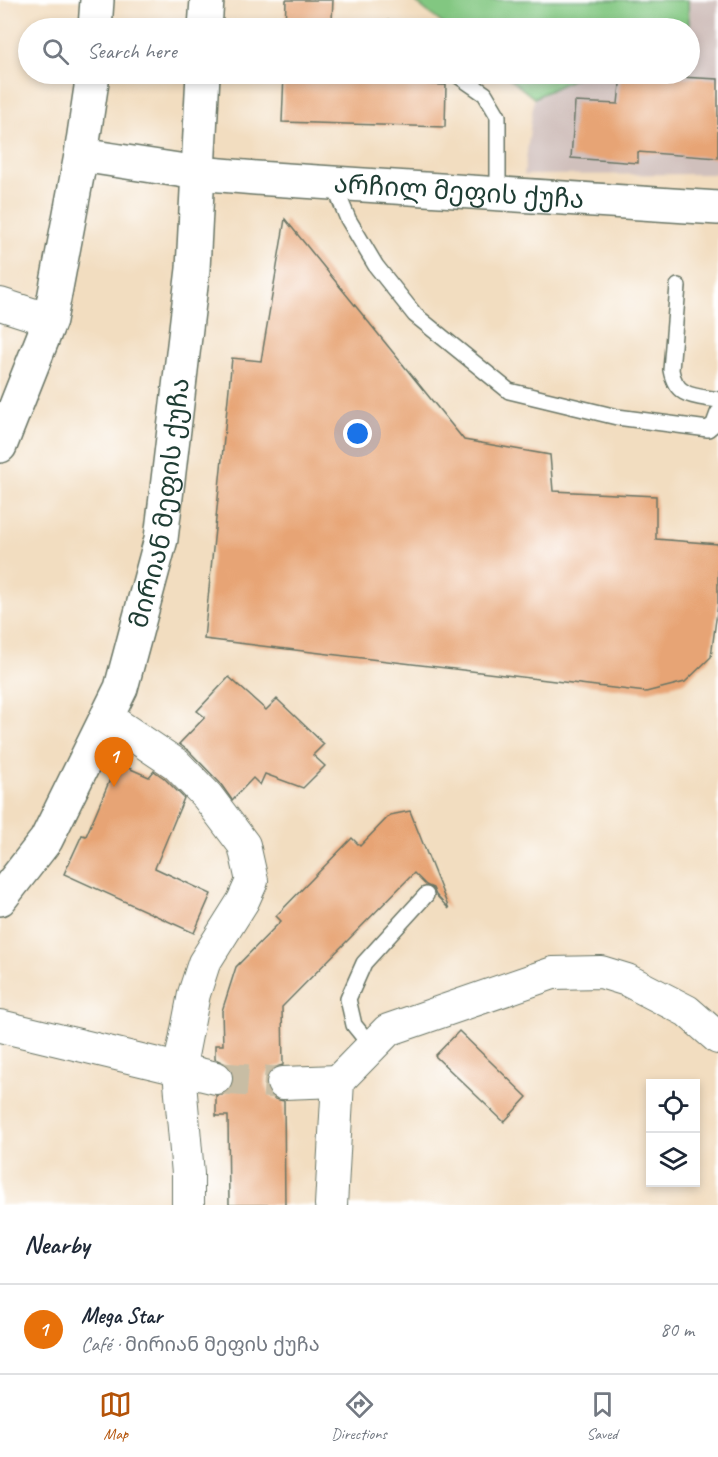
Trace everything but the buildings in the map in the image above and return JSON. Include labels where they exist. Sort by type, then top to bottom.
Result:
[{"type":"street","points":[[96,18],[97,0]]},
{"type":"street","points":[[206,18],[207,0]]},
{"type":"street","points":[[0,446],[50,320],[81,155],[92,84]]},
{"type":"street","name":"მირიან მეფის ქუჩა","points":[[0,899],[46,840],[121,688],[161,539],[194,269],[202,84]]},
{"type":"street","name":"არჩილ მეფის ქუჩა","points":[[81,155],[198,173],[498,195],[718,208]]},
{"type":"street","points":[[0,304],[50,320]]},
{"type":"street","points":[[106,717],[176,764],[207,796],[244,845],[252,880],[243,901],[218,938],[199,975],[179,1071],[188,1205]]},
{"type":"street","points":[[331,1205],[338,1081],[388,1030],[553,973],[601,972],[627,980],[687,1011],[718,1038]]},
{"type":"street","points":[[0,1026],[179,1071],[216,1078]]},
{"type":"street","points":[[283,1083],[338,1081]]},
{"type":"lane","points":[[470,84],[485,94],[498,116],[498,195]]},
{"type":"lane","points":[[333,183],[348,219],[376,266],[415,315],[509,391],[617,417],[708,429],[714,424],[718,413]]},
{"type":"lane","points":[[678,286],[671,370],[673,380],[684,394],[718,400]]},
{"type":"lane","points":[[371,1046],[354,1024],[348,999],[364,963],[426,895]]},
{"type":"shaded area","points":[[688,0],[718,0],[718,174],[524,175],[534,98],[563,84],[700,84],[700,18],[688,18]]},
{"type":"green space","points":[[413,0],[688,0],[689,18],[436,18]]},
{"type":"green space","points":[[516,84],[563,84],[534,98]]},
{"type":"tunnel","points":[[216,1078],[283,1083]]},
{"type":"place","name":"Mega Star","points":[[114,787]]}]
